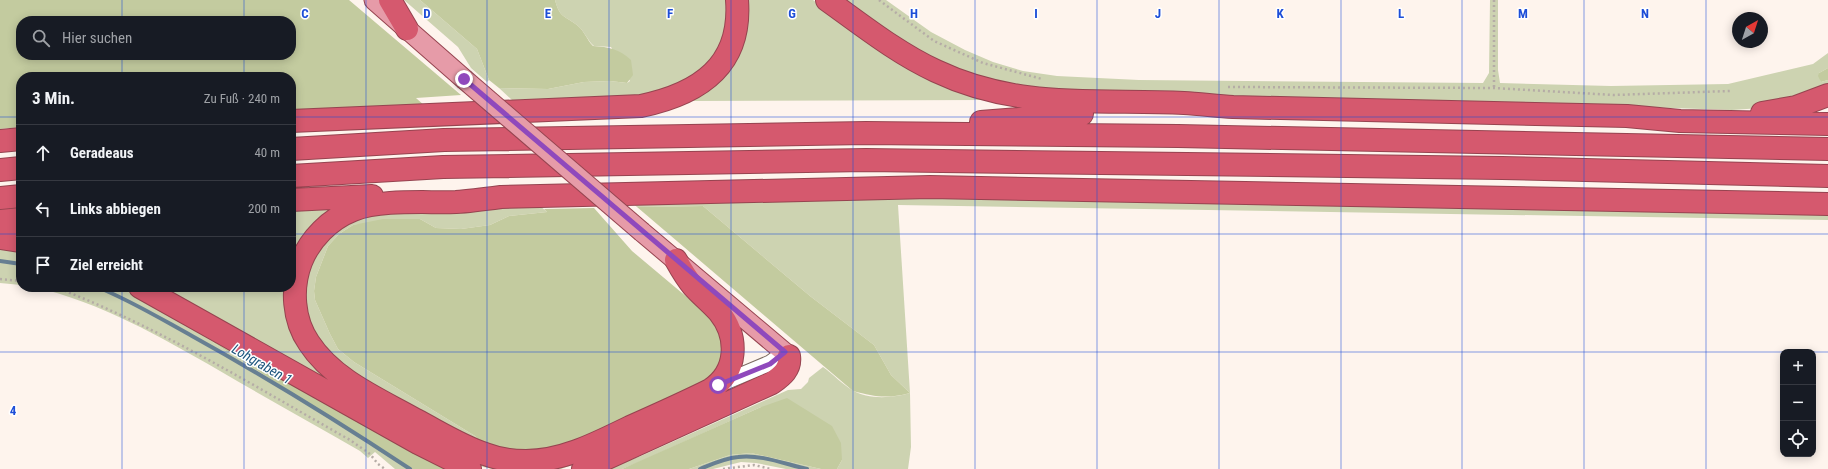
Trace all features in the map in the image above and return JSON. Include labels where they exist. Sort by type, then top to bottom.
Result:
[{"type":"highway","points":[[390,0],[407,29]]},
{"type":"highway","points":[[296,121],[574,107],[634,106],[660,102],[676,97],[699,85],[719,66],[731,45],[736,30],[737,0]]},
{"type":"highway","points":[[827,0],[896,49],[919,63],[955,79],[993,92],[1043,100],[1184,103],[1233,107],[1627,116],[1760,114],[1796,107],[1828,95]]},
{"type":"highway","points":[[866,133],[990,121],[1119,111],[1186,111],[1233,107]]},
{"type":"highway","points":[[1627,116],[1680,121],[1828,124]]},
{"type":"highway","points":[[296,149],[444,140],[866,133],[1178,136],[1828,149]]},
{"type":"highway","points":[[0,141],[16,139]]},
{"type":"highway","points":[[296,176],[443,167],[866,160],[1502,168],[1828,176]]},
{"type":"highway","points":[[0,170],[16,168]]},
{"type":"highway","points":[[296,279],[303,257],[309,246],[332,221],[355,209],[370,205],[458,202],[501,197],[930,187],[1828,204]]},
{"type":"highway","points":[[296,200],[367,196],[458,194],[501,197]]},
{"type":"highway","points":[[0,198],[16,196]]},
{"type":"highway","points":[[0,221],[16,219]]},
{"type":"highway","points":[[0,238],[16,241]]},
{"type":"highway","points":[[295,292],[298,317],[308,342],[328,365],[357,387],[458,443],[486,455],[515,461],[542,460],[582,449],[698,396],[718,385],[726,375],[730,366],[734,346],[728,326],[719,313],[693,286],[676,260]]},
{"type":"highway","points":[[149,292],[418,443],[470,469]]},
{"type":"highway","points":[[583,469],[772,383],[788,368],[787,354]]},
{"type":"main road","points":[[374,0],[642,232],[787,354]]},
{"type":"lane","points":[[718,385],[770,364],[787,354]]},
{"type":"path","points":[[879,0],[934,40],[982,64],[1019,75],[1046,80]]},
{"type":"path","points":[[1494,0],[1494,88]]},
{"type":"path","points":[[1224,87],[1494,88],[1614,94],[1730,91]]},
{"type":"path","points":[[0,279],[16,281]]},
{"type":"path","points":[[67,292],[143,324],[350,440],[370,454],[385,469]]},
{"type":"path","points":[[723,469],[754,465],[771,469]]},
{"type":"green space","points":[[0,0],[349,0],[461,95],[416,98],[425,106],[296,112],[296,72],[16,72],[16,127],[0,129]]},
{"type":"green space","points":[[404,0],[420,0],[477,49],[489,80],[487,82],[471,68],[458,47]]},
{"type":"green space","points":[[420,0],[555,0],[561,14],[580,28],[593,46],[614,49],[631,60],[633,75],[627,83],[610,81],[584,82],[548,89],[499,88],[489,80],[477,49]]},
{"type":"green space","points":[[555,0],[730,0],[726,39],[698,77],[649,96],[512,100],[499,88],[548,89],[584,82],[610,81],[627,83],[630,81],[611,47],[594,46],[580,28],[561,14]]},
{"type":"green space","points":[[744,0],[813,0],[832,14],[984,100],[690,101]]},
{"type":"green space","points":[[837,0],[886,0],[931,32],[965,50],[993,62],[1023,71],[1057,76],[1139,80],[1483,83],[1489,73],[1490,0],[1498,0],[1498,70],[1500,83],[1611,86],[1728,84],[1813,64],[1828,53],[1828,68],[1819,73],[1821,82],[1828,80],[1828,87],[1761,108],[1732,110],[1551,104],[1047,93],[944,67]]},
{"type":"green space","points":[[1828,68],[1828,80],[1821,82],[1818,76],[1819,73]]},
{"type":"green space","points":[[811,198],[1008,199],[1828,213],[1828,220],[898,205],[910,393],[891,375],[874,345],[810,296],[703,206],[637,207],[632,203]]},
{"type":"green space","points":[[539,205],[547,212],[509,216],[490,225],[461,229],[436,228],[420,219],[353,225],[339,234],[328,246],[316,277],[314,291],[315,300],[338,349],[354,362],[475,436],[485,448],[368,384],[325,352],[305,315],[304,279],[326,237],[366,213]]},
{"type":"green space","points":[[342,206],[296,266],[296,209]]},
{"type":"green space","points":[[703,206],[810,296],[874,345],[891,375],[910,393],[894,396],[881,396],[868,395],[853,391],[637,207]]},
{"type":"green space","points":[[594,208],[632,251],[713,319],[726,344],[715,377],[550,452],[485,448],[475,436],[354,362],[338,349],[315,300],[314,291],[316,277],[328,246],[339,234],[353,225],[383,219],[420,219],[436,228],[461,229],[490,225],[509,216],[547,212],[544,209]]},
{"type":"green space","points":[[0,246],[16,248],[16,285],[0,283]]},
{"type":"green space","points":[[52,292],[134,292],[203,331],[214,343],[411,469],[395,469],[375,452],[368,458],[360,451],[153,333],[106,311]]},
{"type":"green space","points":[[164,292],[289,292],[297,337],[451,446],[614,443],[758,378],[602,454],[561,469],[492,469],[479,466]]},
{"type":"green space","points":[[203,331],[445,469],[411,469],[214,343]]},
{"type":"green space","points":[[823,367],[848,388],[858,393],[873,397],[888,397],[910,393],[911,447],[908,469],[837,469],[842,460],[761,407],[622,469],[605,469],[641,456],[788,390],[801,389],[808,382],[809,378]]},
{"type":"green space","points":[[787,398],[832,426],[841,443],[842,460],[837,469],[821,469],[751,453],[730,455],[689,469],[622,469],[761,407]]},
{"type":"green space","points":[[751,453],[821,469],[786,469],[756,463],[741,462],[713,469],[689,469],[730,455]]},
{"type":"waterway","name":"Lohgraben 1","points":[[0,261],[16,263]]},
{"type":"waterway","name":"Lohgraben 1","points":[[108,292],[145,310],[247,367],[410,469]]},
{"type":"waterway","points":[[700,469],[728,459],[746,456],[764,458],[807,469]]},
{"type":"route","points":[[464,79],[785,352],[770,364],[718,385]]}]
